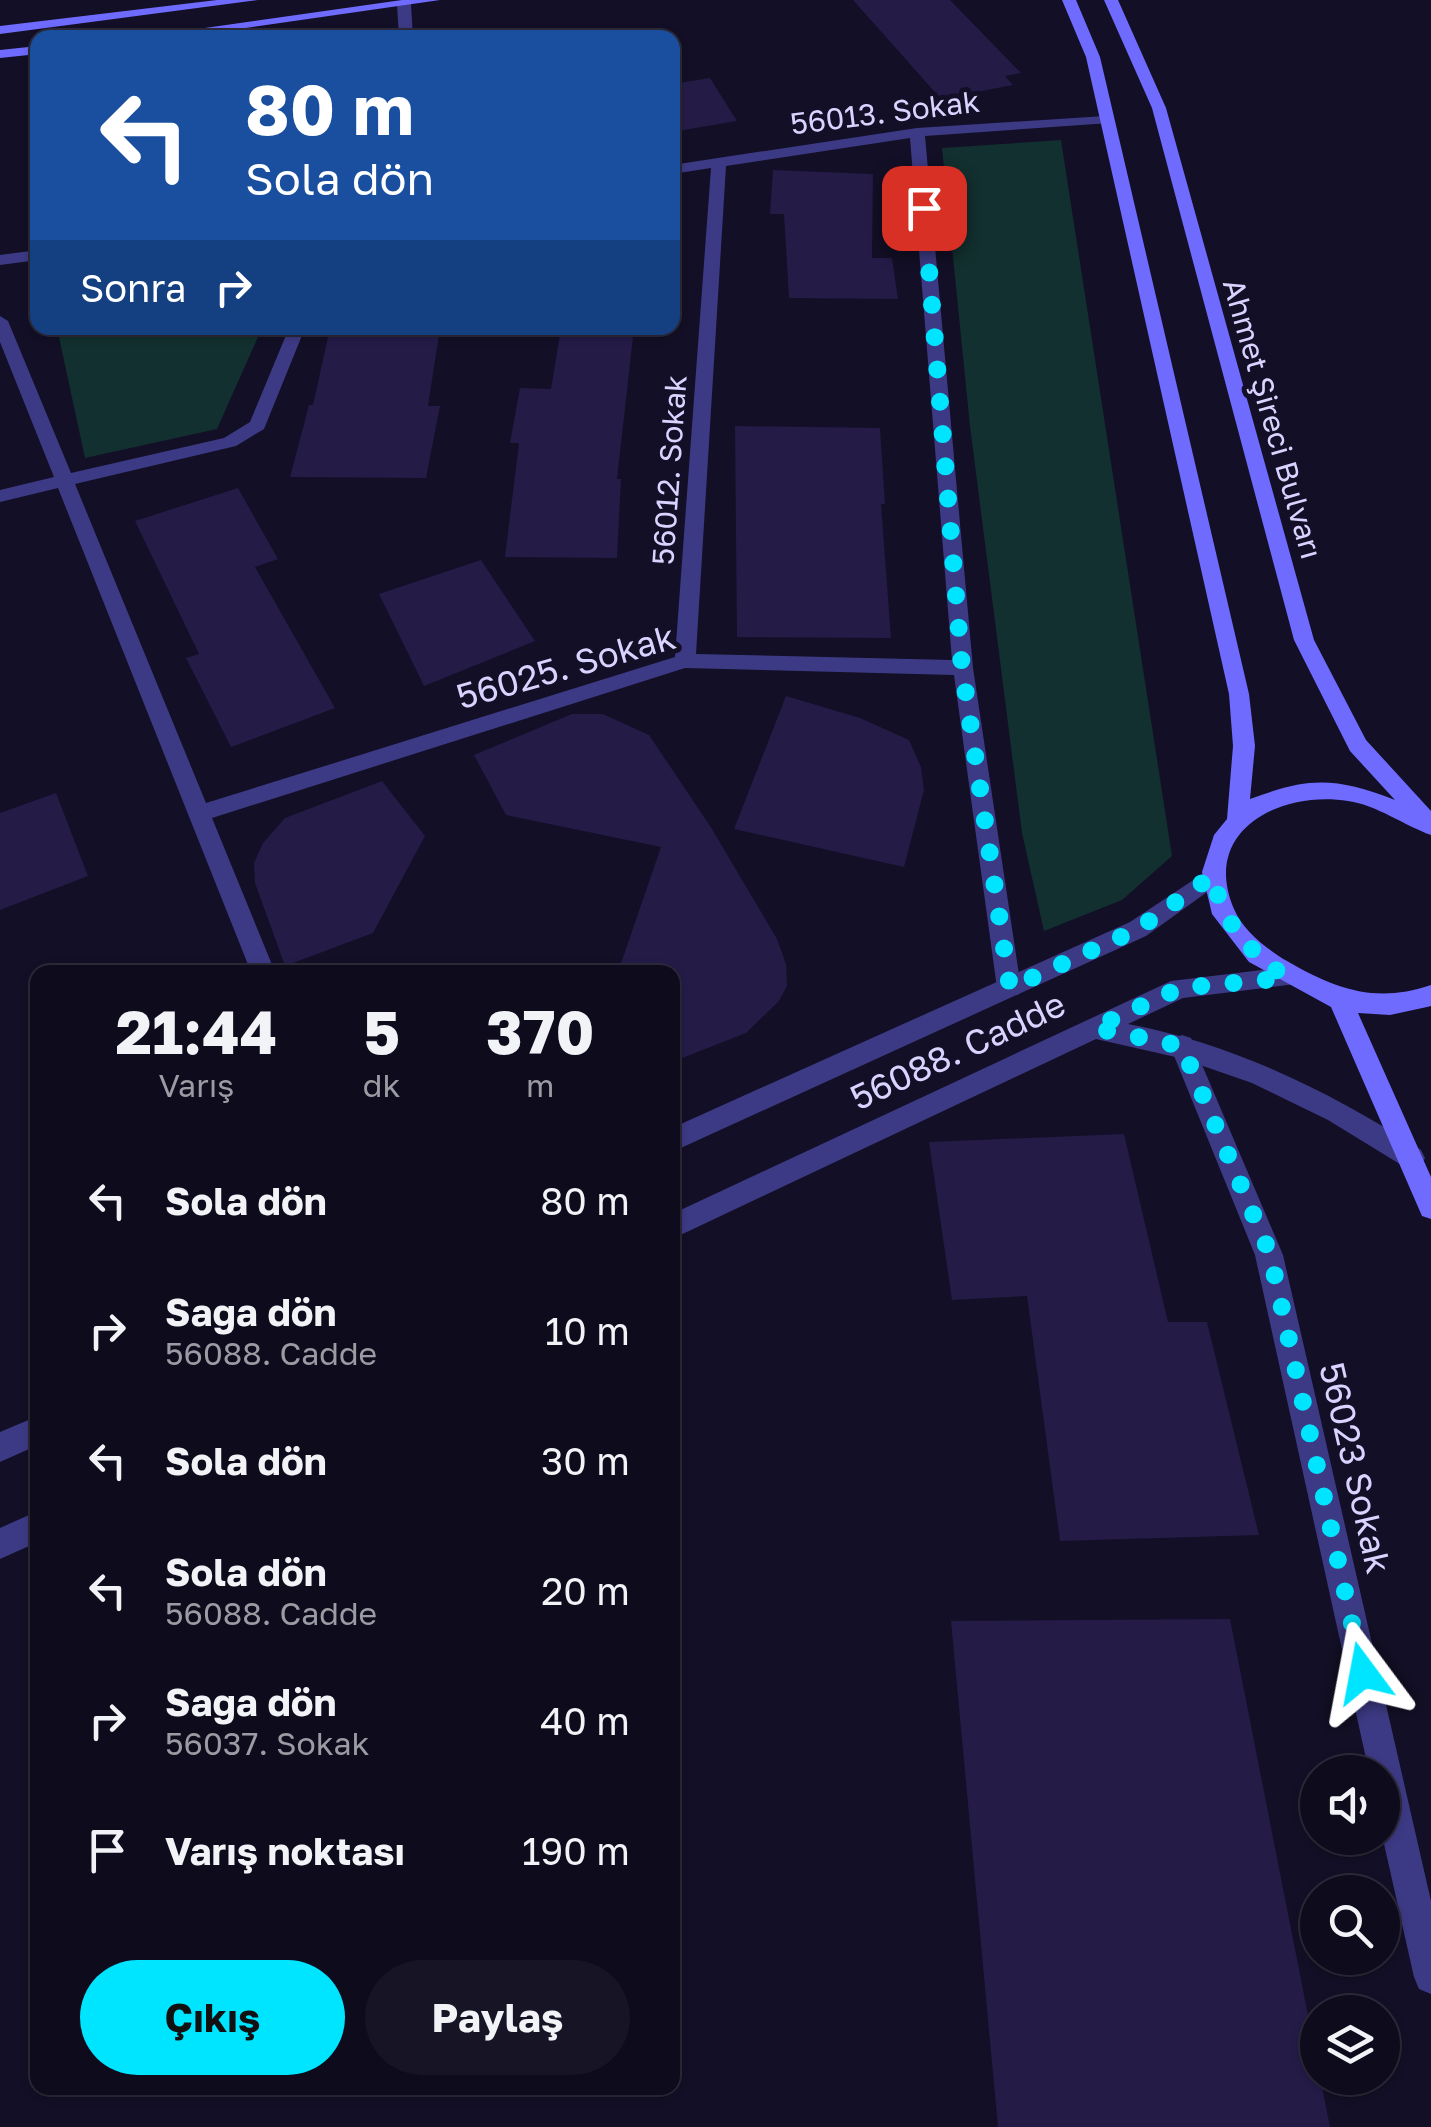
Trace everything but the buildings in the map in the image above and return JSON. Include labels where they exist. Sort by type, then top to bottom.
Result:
[{"type":"main road","points":[[0,30],[252,0]]},
{"type":"main road","points":[[203,30],[434,0]]},
{"type":"main road","points":[[1068,0],[1092,57],[1239,694],[1244,746],[1238,816]]},
{"type":"main road","name":"Ahmet Şireci Bulvarı","points":[[1111,0],[1159,108],[1304,640],[1358,745],[1431,827]]},
{"type":"main road","points":[[0,54],[30,51]]},
{"type":"main road","points":[[1431,827],[1393,805],[1366,796],[1308,789],[1268,797],[1238,816],[1218,843],[1212,876],[1222,913],[1248,948],[1286,978],[1340,998],[1378,1005],[1431,995]]},
{"type":"main road","points":[[1340,998],[1431,1207]]},
{"type":"street","points":[[404,4],[406,30]]},
{"type":"street","name":"56013. Sokak","points":[[680,169],[917,132],[1105,120]]},
{"type":"street","points":[[917,132],[962,668],[1010,988]]},
{"type":"street","name":"56012. Sokak","points":[[685,661],[719,164]]},
{"type":"street","points":[[0,260],[30,256]]},
{"type":"street","points":[[0,321],[260,965]]},
{"type":"street","points":[[0,496],[230,442],[258,425],[294,335]]},
{"type":"street","name":"56025. Sokak","points":[[199,814],[685,661],[962,668]]},
{"type":"street","name":"56088. Cadde","points":[[680,1137],[1138,929],[1212,876]]},
{"type":"street","name":"56088. Cadde","points":[[680,1223],[1180,988],[1286,978]]},
{"type":"street","points":[[1094,1028],[1182,1046],[1296,1087],[1412,1158]]},
{"type":"street","name":"56023 Sokak","points":[[1182,1046],[1270,1254],[1431,1977]]},
{"type":"street","points":[[0,1447],[30,1434]]},
{"type":"street","points":[[0,1544],[30,1530]]},
{"type":"green space","points":[[1061,140],[1172,856],[1122,900],[1044,931],[1022,833],[970,426],[942,148]]},
{"type":"green space","points":[[59,335],[259,335],[217,429],[85,458]]},
{"type":"route","points":[[924,208],[962,668],[1010,988],[1138,929],[1212,876],[1222,913],[1248,948],[1286,978],[1180,988],[1094,1028],[1182,1046],[1245,1191],[1270,1254],[1363,1673]]}]
